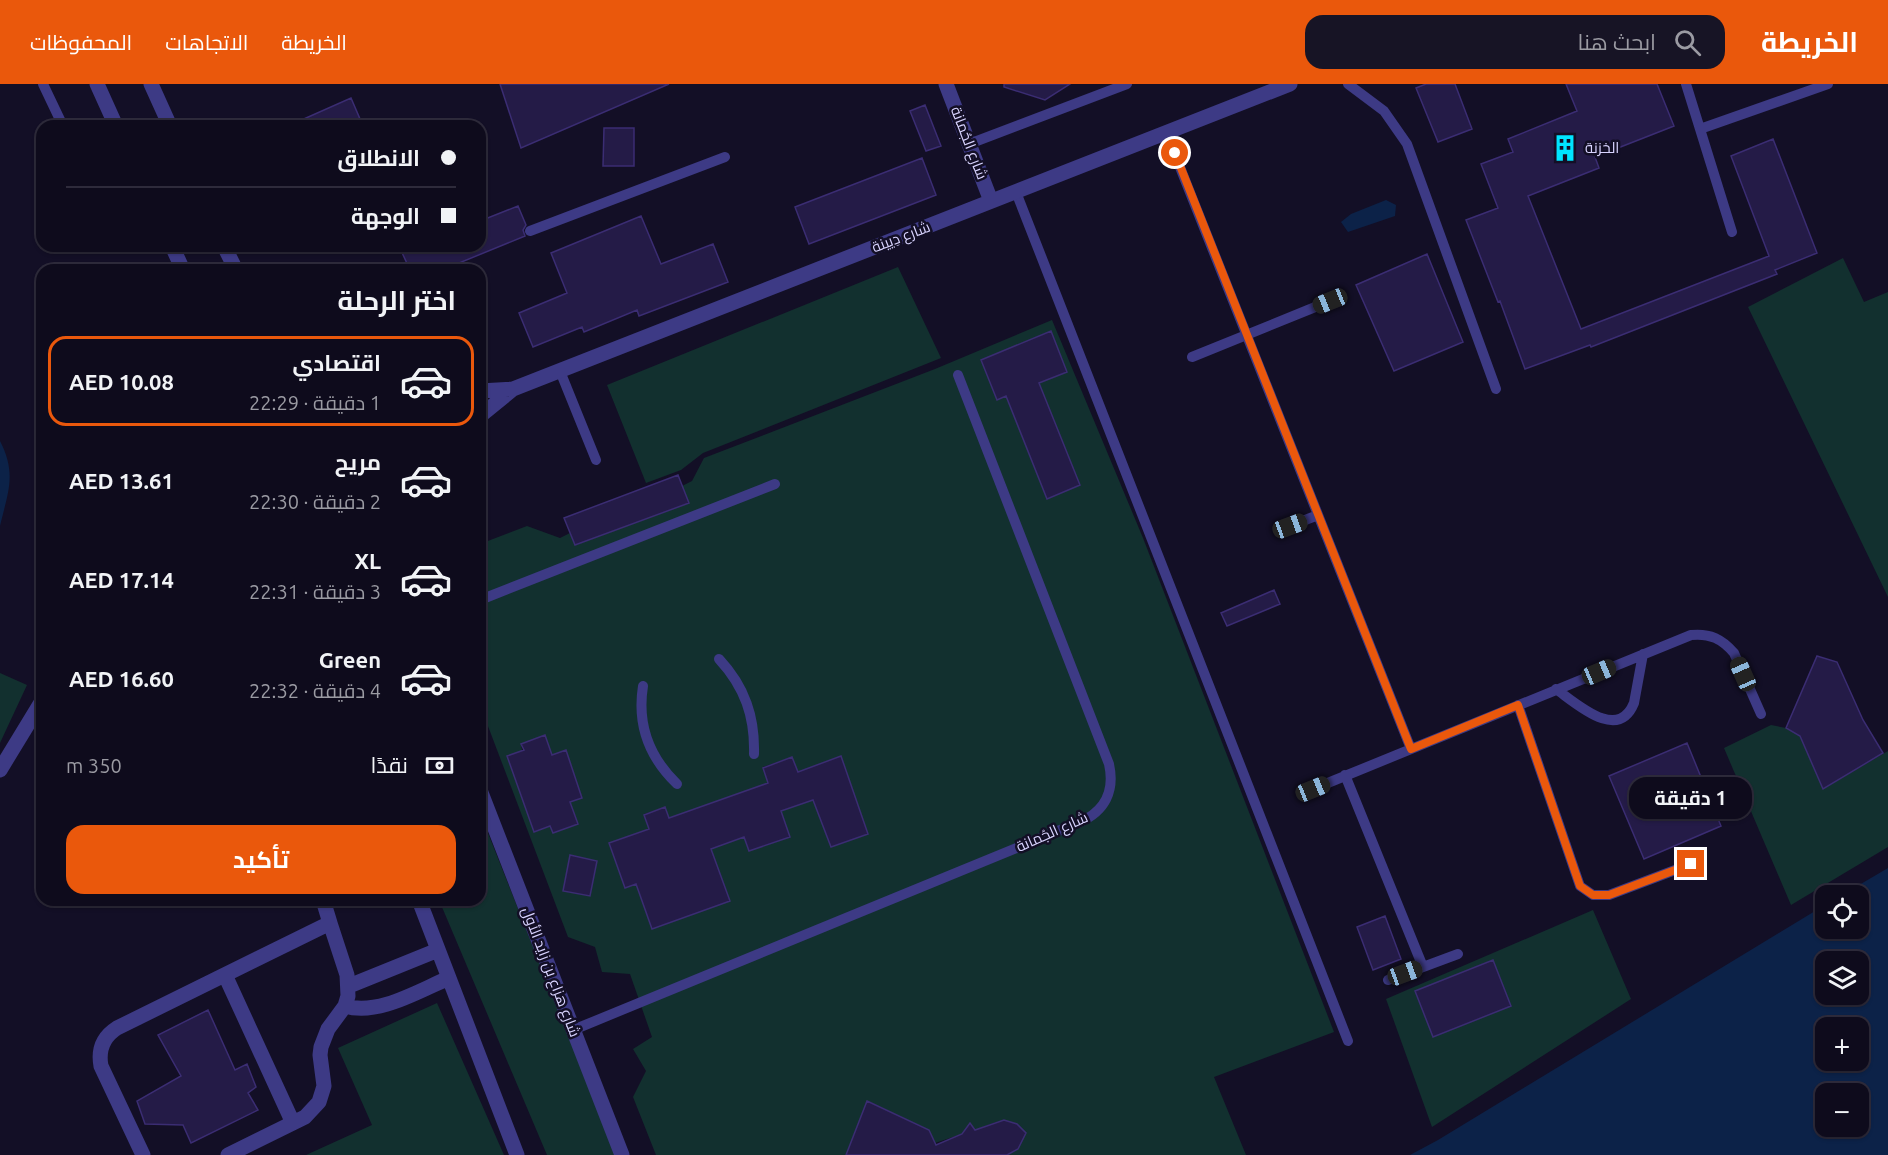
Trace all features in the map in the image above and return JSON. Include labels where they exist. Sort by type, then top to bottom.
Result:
[{"type":"street","points":[[97,84],[113,120]]},
{"type":"street","points":[[151,84],[167,120]]},
{"type":"street","name":"شارع الجُمانة","points":[[946,84],[991,201]]},
{"type":"street","name":"شارع دِيينة","points":[[486,391],[513,389],[1290,84]]},
{"type":"street","name":"شارع دِيينة","points":[[486,411],[513,389]]},
{"type":"street","points":[[0,770],[36,711]]},
{"type":"street","name":"شارع هزاع بن زايد الأول","points":[[486,805],[622,1155]]},
{"type":"street","points":[[229,1155],[305,1117],[320,1102],[324,1086],[321,1047],[328,1029],[345,1006],[349,986],[325,906]]},
{"type":"street","points":[[421,906],[517,1155]]},
{"type":"street","points":[[143,1155],[101,1066],[100,1052],[105,1038],[117,1028],[330,923]]},
{"type":"street","points":[[349,986],[438,950]]},
{"type":"street","points":[[225,975],[292,1123]]},
{"type":"street","points":[[345,1006],[362,1010],[380,1007],[449,978]]},
{"type":"lane","points":[[43,84],[60,120]]},
{"type":"lane","points":[[969,144],[1127,84]]},
{"type":"lane","points":[[1348,84],[1384,111],[1407,144],[1496,388]]},
{"type":"lane","points":[[1686,84],[1732,232]]},
{"type":"lane","points":[[1700,129],[1828,84]]},
{"type":"lane","points":[[1166,132],[1411,749]]},
{"type":"lane","points":[[530,231],[725,157]]},
{"type":"lane","points":[[1016,192],[1348,1041]]},
{"type":"lane","points":[[1192,357],[1330,301]]},
{"type":"lane","points":[[560,371],[596,460]]},
{"type":"lane","name":"شارع الجُمانة","points":[[573,1030],[1090,818],[1104,804],[1111,785],[1109,764],[958,375]]},
{"type":"lane","points":[[486,598],[775,484]]},
{"type":"lane","points":[[1290,526],[1318,515]]},
{"type":"lane","points":[[1313,789],[1691,635],[1701,634],[1720,640],[1734,653],[1761,714]]},
{"type":"lane","points":[[1556,689],[1594,715],[1607,720],[1620,718],[1631,709],[1634,703],[1642,654]]},
{"type":"lane","points":[[719,659],[736,679],[748,703],[753,719],[754,754]]},
{"type":"lane","points":[[643,686],[641,713],[646,739],[658,764],[677,784]]},
{"type":"lane","points":[[1518,705],[1580,886],[1593,895],[1609,895],[1691,864]]},
{"type":"lane","points":[[1345,775],[1423,967]]},
{"type":"lane","points":[[1388,980],[1458,954]]},
{"type":"green space","points":[[1843,258],[1864,302],[1888,292],[1888,597],[1748,307]]},
{"type":"green space","points":[[898,267],[941,358],[703,453],[681,470],[646,483],[607,385]]},
{"type":"green space","points":[[1052,320],[1143,538],[1334,1032],[1214,1077],[1246,1155],[1007,1155],[1018,1149],[1025,1133],[1013,1123],[996,1122],[975,1130],[970,1123],[962,1134],[935,1143],[929,1130],[868,1101],[846,1155],[656,1155],[633,1097],[646,1071],[633,1049],[652,1037],[630,974],[602,972],[595,947],[568,937],[486,721],[486,542],[527,526],[560,538],[570,533],[576,545],[689,503],[682,486],[692,481],[704,458],[935,369]],"holes":[[[1051,331],[1067,372],[997,400],[981,360]],[[545,735],[552,755],[566,750],[582,798],[570,802],[578,824],[553,833],[550,826],[535,832],[521,744]],[[792,757],[798,772],[841,757],[868,834],[831,847],[813,800],[781,811],[790,837],[749,851],[744,837],[704,851],[718,869],[729,901],[636,884],[626,888],[609,843],[649,829],[644,814],[665,807],[669,818],[768,783],[763,767]],[[570,856],[597,861],[590,896],[563,891]]]},
{"type":"green space","points":[[0,673],[27,685],[0,743]]},
{"type":"green space","points":[[1771,725],[1786,728],[1800,736],[1823,789],[1888,751],[1888,847],[1824,885],[1815,885],[1815,891],[1791,905],[1724,748]]},
{"type":"green space","points":[[486,828],[616,1155],[547,1155],[442,906],[486,906]]},
{"type":"green space","points":[[1593,910],[1631,999],[1432,1127],[1386,999]],"holes":[[[1492,960],[1511,1006],[1433,1037],[1416,991]]]},
{"type":"green space","points":[[437,1003],[504,1155],[306,1155],[372,1125],[338,1048]]},
{"type":"water","points":[[1386,200],[1396,205],[1395,216],[1348,232],[1341,222],[1351,214]]},
{"type":"water","points":[[0,441],[10,473],[0,526]]},
{"type":"water","points":[[1888,868],[1888,1155],[1410,1155],[1815,911],[1815,939],[1869,939],[1869,885],[1859,885]]},
{"type":"building","points":[[500,84],[669,84],[521,148]]},
{"type":"building","points":[[1004,84],[1070,84],[1045,100],[1004,87]]},
{"type":"building","points":[[1426,84],[1455,84],[1472,129],[1438,142],[1416,88]]},
{"type":"building","points":[[1566,84],[1657,84],[1674,126],[1595,157],[1599,168],[1528,196],[1581,329],[1769,256],[1731,156],[1773,139],[1817,253],[1775,270],[1777,274],[1591,347],[1590,345],[1525,369],[1466,220],[1498,208],[1481,164],[1513,152],[1508,139],[1577,111]]},
{"type":"building","points":[[351,98],[360,119],[358,120],[302,120]]},
{"type":"building","points":[[925,105],[941,146],[926,151],[910,111]]},
{"type":"building","points":[[604,128],[634,128],[634,166],[603,166]]},
{"type":"building","points":[[922,158],[936,195],[809,244],[795,207]]},
{"type":"building","points":[[518,206],[526,225],[523,230],[525,236],[486,252],[486,219]]},
{"type":"building","points":[[641,216],[661,264],[713,244],[728,282],[639,316],[637,310],[584,332],[582,327],[533,347],[519,313],[567,293],[551,253]]},
{"type":"building","points":[[402,252],[486,252],[457,264],[407,264]]},
{"type":"building","points":[[1427,254],[1463,342],[1394,371],[1356,285]]},
{"type":"building","points":[[1051,331],[1067,372],[1039,383],[1080,485],[1047,499],[1006,396],[997,400],[981,360]]},
{"type":"building","points":[[678,475],[689,503],[575,545],[564,518]]},
{"type":"building","points":[[1274,590],[1280,604],[1227,626],[1221,613]]},
{"type":"building","points":[[1817,656],[1837,662],[1863,720],[1883,753],[1823,789],[1800,736],[1786,728]]},
{"type":"building","points":[[545,735],[552,755],[566,750],[582,798],[570,802],[578,824],[553,833],[550,826],[534,832],[507,756],[524,750],[521,744]]},
{"type":"building","points":[[1687,743],[1721,826],[1644,859],[1609,776]]},
{"type":"building","points":[[841,756],[868,834],[831,847],[813,800],[781,811],[790,837],[749,851],[744,837],[711,849],[730,901],[652,929],[636,884],[625,888],[609,843],[649,829],[644,815],[665,807],[669,818],[768,783],[763,768],[792,757],[798,772]]},
{"type":"building","points":[[570,855],[597,861],[590,896],[563,891]]},
{"type":"building","points":[[1385,916],[1401,959],[1373,970],[1357,927]]},
{"type":"building","points":[[1493,960],[1511,1006],[1433,1037],[1415,991]]},
{"type":"building","points":[[208,1010],[235,1070],[247,1064],[256,1087],[248,1093],[258,1110],[191,1143],[183,1125],[145,1124],[137,1101],[181,1076],[158,1035]]},
{"type":"building","points":[[867,1101],[929,1130],[936,1145],[962,1134],[970,1123],[975,1130],[1004,1120],[1017,1124],[1026,1133],[1018,1149],[1007,1155],[846,1155]]},
{"type":"place","name":"الخزنة","points":[[1565,148]]},
{"type":"route","points":[[1175,153],[1411,749],[1518,705],[1576,879],[1586,892],[1593,895],[1609,895],[1691,864]]}]
